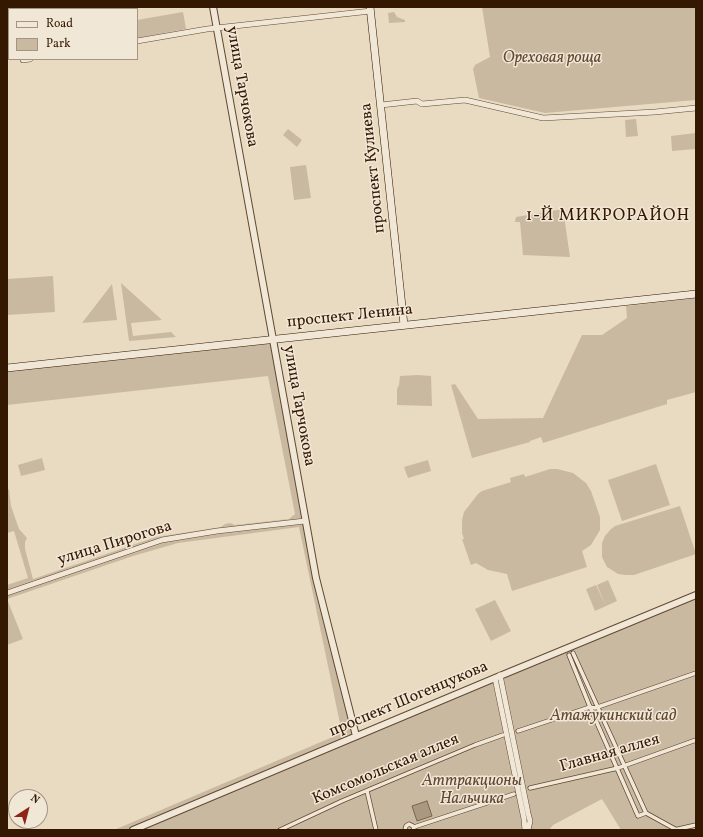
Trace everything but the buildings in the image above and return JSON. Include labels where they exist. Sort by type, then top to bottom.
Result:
[{"type":"main road","name":"проспект Кулиева","points":[[371,9],[404,325]]},
{"type":"main road","name":"проспект Ленина","points":[[7,368],[696,294]]},
{"type":"street","name":"улица Тарчокова","points":[[213,7],[305,521],[322,604],[356,736]]},
{"type":"street","points":[[138,41],[207,29],[371,9]]},
{"type":"street","points":[[381,105],[417,101],[422,104],[465,100],[542,118],[655,112],[696,108]]},
{"type":"street","name":"улица Пирогова","points":[[7,593],[162,540],[217,531],[305,521]]},
{"type":"street","name":"проспект Шогенцукова","points":[[132,830],[497,676],[696,595]]},
{"type":"street","points":[[573,653],[646,813],[674,830],[696,825]]},
{"type":"street","points":[[569,655],[638,816],[646,813]]},
{"type":"street","points":[[518,731],[590,707],[598,707],[696,673]]},
{"type":"street","points":[[497,676],[525,830]]},
{"type":"street","points":[[497,676],[530,821],[528,830]]},
{"type":"street","name":"Комсомольская аллея","points":[[280,830],[367,791],[475,745],[503,735]]},
{"type":"street","name":"Главная аллея","points":[[530,788],[618,768],[696,740]]},
{"type":"street","points":[[367,791],[376,830]]},
{"type":"street","points":[[400,830],[405,829],[409,824],[412,825],[414,829],[514,794]]},
{"type":"green space","name":"Ореховая роща","points":[[482,7],[696,7],[696,100],[545,113],[479,98],[473,69],[475,65],[490,57]]},
{"type":"green space","points":[[183,12],[186,29],[138,38],[138,20]]},
{"type":"green space","points":[[394,12],[397,17],[405,20],[405,22],[389,23],[388,13]]},
{"type":"green space","points":[[636,119],[638,136],[626,137],[625,120]]},
{"type":"green space","points":[[288,129],[302,140],[297,147],[283,135]]},
{"type":"green space","points":[[696,133],[696,149],[672,151],[671,136]]},
{"type":"green space","points":[[306,165],[311,198],[294,200],[290,167]]},
{"type":"green space","points":[[563,209],[570,257],[523,255],[520,222],[515,222],[516,217]]},
{"type":"green space","points":[[53,276],[55,312],[7,315],[7,279]]},
{"type":"green space","points":[[121,283],[162,320],[131,323],[133,336],[171,332],[176,337],[129,341]]},
{"type":"green space","points":[[112,284],[117,320],[82,323]]},
{"type":"green space","points":[[696,298],[696,392],[667,400],[667,404],[543,443],[541,437],[530,442],[472,458],[451,385],[455,384],[478,419],[543,418],[582,335],[602,335],[627,318],[626,306]]},
{"type":"green space","name":"Атажукинский сад","points":[[273,340],[305,521],[356,736],[696,595],[696,830],[621,830],[602,799],[553,825],[549,830],[114,830],[342,733],[299,527],[178,543],[133,556],[7,599],[7,585],[28,578],[14,531],[7,533],[7,490],[9,489],[11,506],[19,529],[27,538],[25,542],[25,549],[33,579],[156,537],[221,527],[230,523],[235,525],[289,519],[295,514],[268,376],[7,405],[7,368]]},
{"type":"green space","points":[[400,376],[431,376],[432,406],[397,405],[397,389]]},
{"type":"green space","points":[[42,458],[45,470],[21,476],[18,465]]},
{"type":"green space","points":[[428,460],[431,471],[408,478],[404,467]]},
{"type":"green space","points":[[656,464],[670,505],[622,521],[608,480]]},
{"type":"green space","points":[[550,469],[573,473],[586,483],[591,491],[600,517],[600,530],[591,545],[582,551],[587,567],[512,591],[507,574],[488,570],[476,563],[471,565],[462,539],[464,539],[462,533],[462,520],[464,512],[482,491],[511,482],[510,478],[524,474],[525,477]]},
{"type":"green space","points":[[680,506],[696,554],[634,575],[618,574],[607,567],[602,557],[602,543],[605,536],[611,529],[615,526]]},
{"type":"green space","points":[[608,580],[617,601],[606,606],[597,585]]},
{"type":"green space","points":[[596,585],[606,606],[595,611],[586,589]]},
{"type":"green space","points":[[7,599],[23,639],[7,645]]},
{"type":"green space","points":[[495,600],[511,631],[491,641],[475,609]]},
{"type":"shaded area","points":[[427,801],[432,816],[417,821],[412,806]]},
{"type":"district","name":"1-Й МИКРОРАЙОН","points":[[608,217]]},
{"type":"park label","name":"Аттракционы Нальчика","points":[[472,791]]}]
